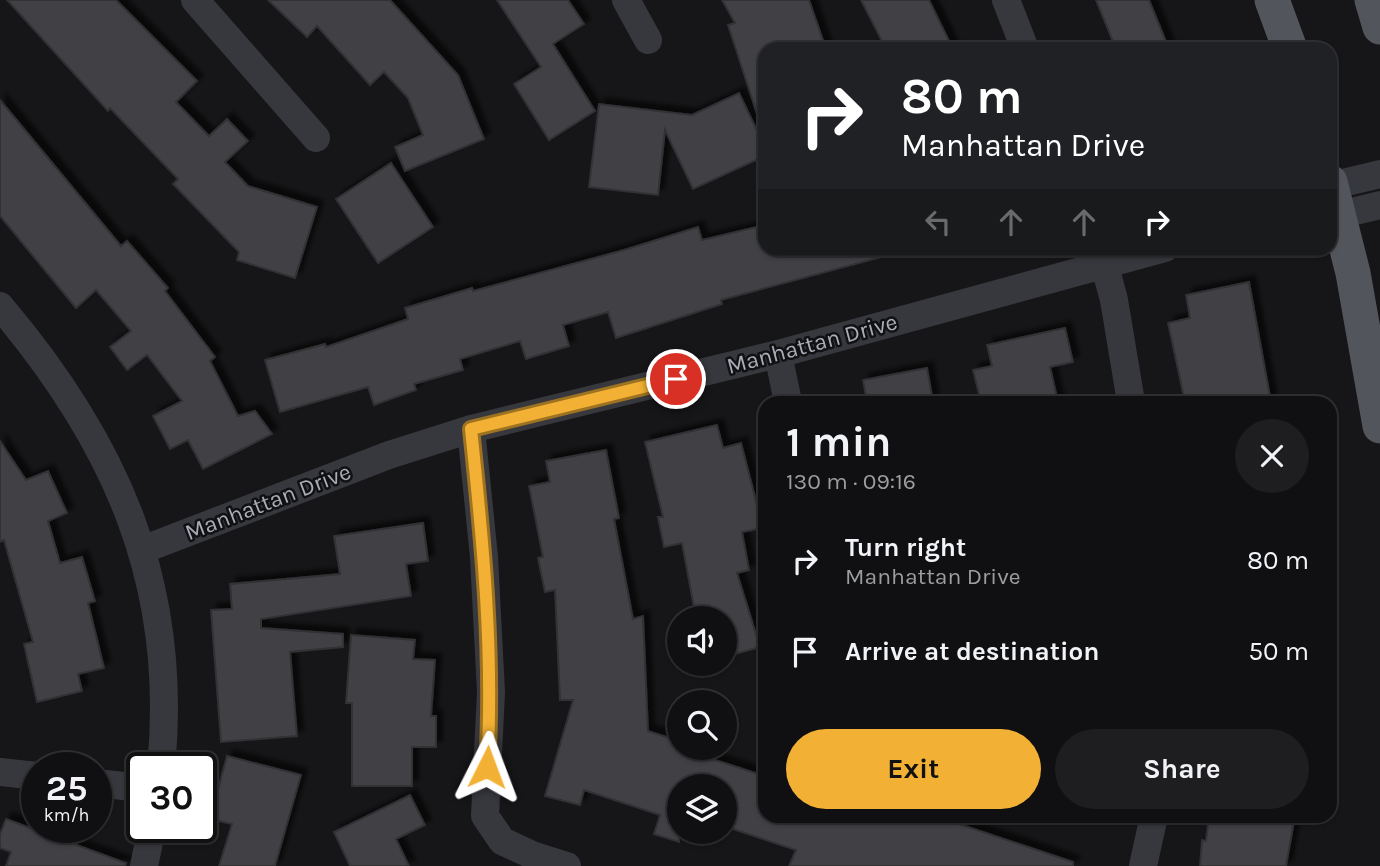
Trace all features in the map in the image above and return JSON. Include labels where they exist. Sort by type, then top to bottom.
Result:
[{"type":"main road","points":[[1272,0],[1287,42]]},
{"type":"main road","points":[[1372,0],[1380,27]]},
{"type":"main road","points":[[1337,221],[1380,426]]},
{"type":"street","points":[[195,0],[316,138]]},
{"type":"street","points":[[626,0],[648,40]]},
{"type":"street","points":[[1006,0],[1022,42]]},
{"type":"street","points":[[1337,195],[1380,174]]},
{"type":"street","points":[[1337,198],[1380,205]]},
{"type":"street","points":[[1102,257],[1114,300],[1130,396]]},
{"type":"street","name":"Manhattan Drive","points":[[142,550],[389,456],[471,429],[778,354],[1102,257]]},
{"type":"street","points":[[0,306],[50,367],[91,430],[125,501],[142,550],[163,657],[166,718],[163,752]]},
{"type":"street","points":[[778,354],[787,396]]},
{"type":"street","points":[[471,429],[484,557],[491,692],[485,816],[502,841],[567,866]]},
{"type":"street","points":[[0,772],[21,774]]},
{"type":"street","points":[[1143,866],[1152,823]]},
{"type":"street","points":[[144,866],[149,843]]},
{"type":"building","points":[[7,0],[116,0],[197,81],[176,102],[209,136],[227,119],[248,141],[225,162],[248,186],[317,207],[295,278],[237,260],[239,252],[173,184],[178,179],[110,108],[108,111]]},
{"type":"building","points":[[268,0],[390,0],[458,75],[484,139],[405,171],[395,147],[423,135],[408,98],[384,72],[370,85],[317,26],[307,37]]},
{"type":"building","points":[[497,0],[568,0],[584,24],[553,44],[595,111],[549,140],[514,84],[541,67]]},
{"type":"building","points":[[722,0],[809,0],[824,42],[758,42],[758,117],[728,25],[735,23]]},
{"type":"building","points":[[861,0],[929,0],[950,42],[882,42]]},
{"type":"building","points":[[1096,0],[1149,0],[1166,42],[1113,42]]},
{"type":"building","points":[[739,93],[758,132],[758,159],[693,189],[665,130],[658,195],[589,187],[599,104],[692,115]]},
{"type":"building","points":[[0,100],[121,246],[127,241],[168,288],[165,291],[215,357],[210,361],[238,416],[255,411],[272,434],[203,469],[188,440],[170,449],[153,416],[182,401],[147,355],[127,370],[110,347],[131,331],[96,290],[76,308],[0,216]]},
{"type":"building","points":[[391,163],[433,227],[378,263],[336,199]]},
{"type":"building","points":[[698,227],[702,240],[758,227],[758,256],[885,256],[721,300],[722,304],[616,338],[608,312],[563,325],[569,346],[526,359],[520,341],[460,359],[463,370],[414,384],[416,390],[374,405],[368,387],[280,412],[265,360],[325,344],[326,347],[408,319],[405,308],[472,288],[473,291]]},
{"type":"building","points":[[1249,282],[1270,396],[1184,396],[1168,323],[1190,318],[1186,295]]},
{"type":"building","points":[[1065,328],[1073,362],[1050,367],[1057,396],[980,396],[973,370],[992,366],[987,345]]},
{"type":"building","points":[[927,368],[932,396],[866,396],[863,380]]},
{"type":"building","points":[[717,425],[723,448],[741,443],[758,509],[758,529],[742,532],[749,570],[737,573],[758,648],[737,653],[737,606],[694,606],[682,543],[664,547],[658,517],[663,517],[645,442]]},
{"type":"building","points":[[0,441],[26,480],[48,471],[67,513],[48,521],[60,563],[82,557],[95,601],[88,603],[104,668],[78,674],[82,691],[37,702],[24,644],[33,642],[4,540],[0,542]]},
{"type":"building","points":[[606,450],[619,518],[614,519],[633,619],[643,616],[648,731],[667,737],[667,760],[715,760],[758,774],[758,823],[956,823],[1073,862],[1073,866],[789,866],[796,850],[737,830],[737,774],[667,774],[667,838],[654,834],[660,815],[584,790],[580,805],[545,796],[573,700],[560,700],[555,590],[545,592],[538,558],[543,557],[529,486],[550,482],[546,461]]},
{"type":"building","points":[[423,523],[428,561],[406,564],[411,596],[261,619],[261,628],[343,634],[343,647],[290,652],[297,736],[221,742],[211,610],[232,609],[230,584],[340,574],[334,536]]},
{"type":"building","points":[[351,635],[415,640],[413,659],[435,660],[431,716],[436,716],[436,747],[412,747],[412,786],[352,786],[352,703],[346,703]]},
{"type":"building","points":[[227,756],[301,775],[275,866],[219,866],[232,824],[217,821],[217,793]]},
{"type":"building","points":[[410,795],[425,825],[396,839],[409,866],[350,866],[334,832]]},
{"type":"building","points":[[6,819],[21,824],[21,843],[71,843],[126,863],[125,866],[6,866],[11,852],[0,848],[0,834]]},
{"type":"building","points":[[1208,823],[1294,823],[1286,866],[1200,866],[1202,840],[1206,841]]},
{"type":"route","points":[[487,767],[491,692],[484,557],[471,429],[676,379]]}]
